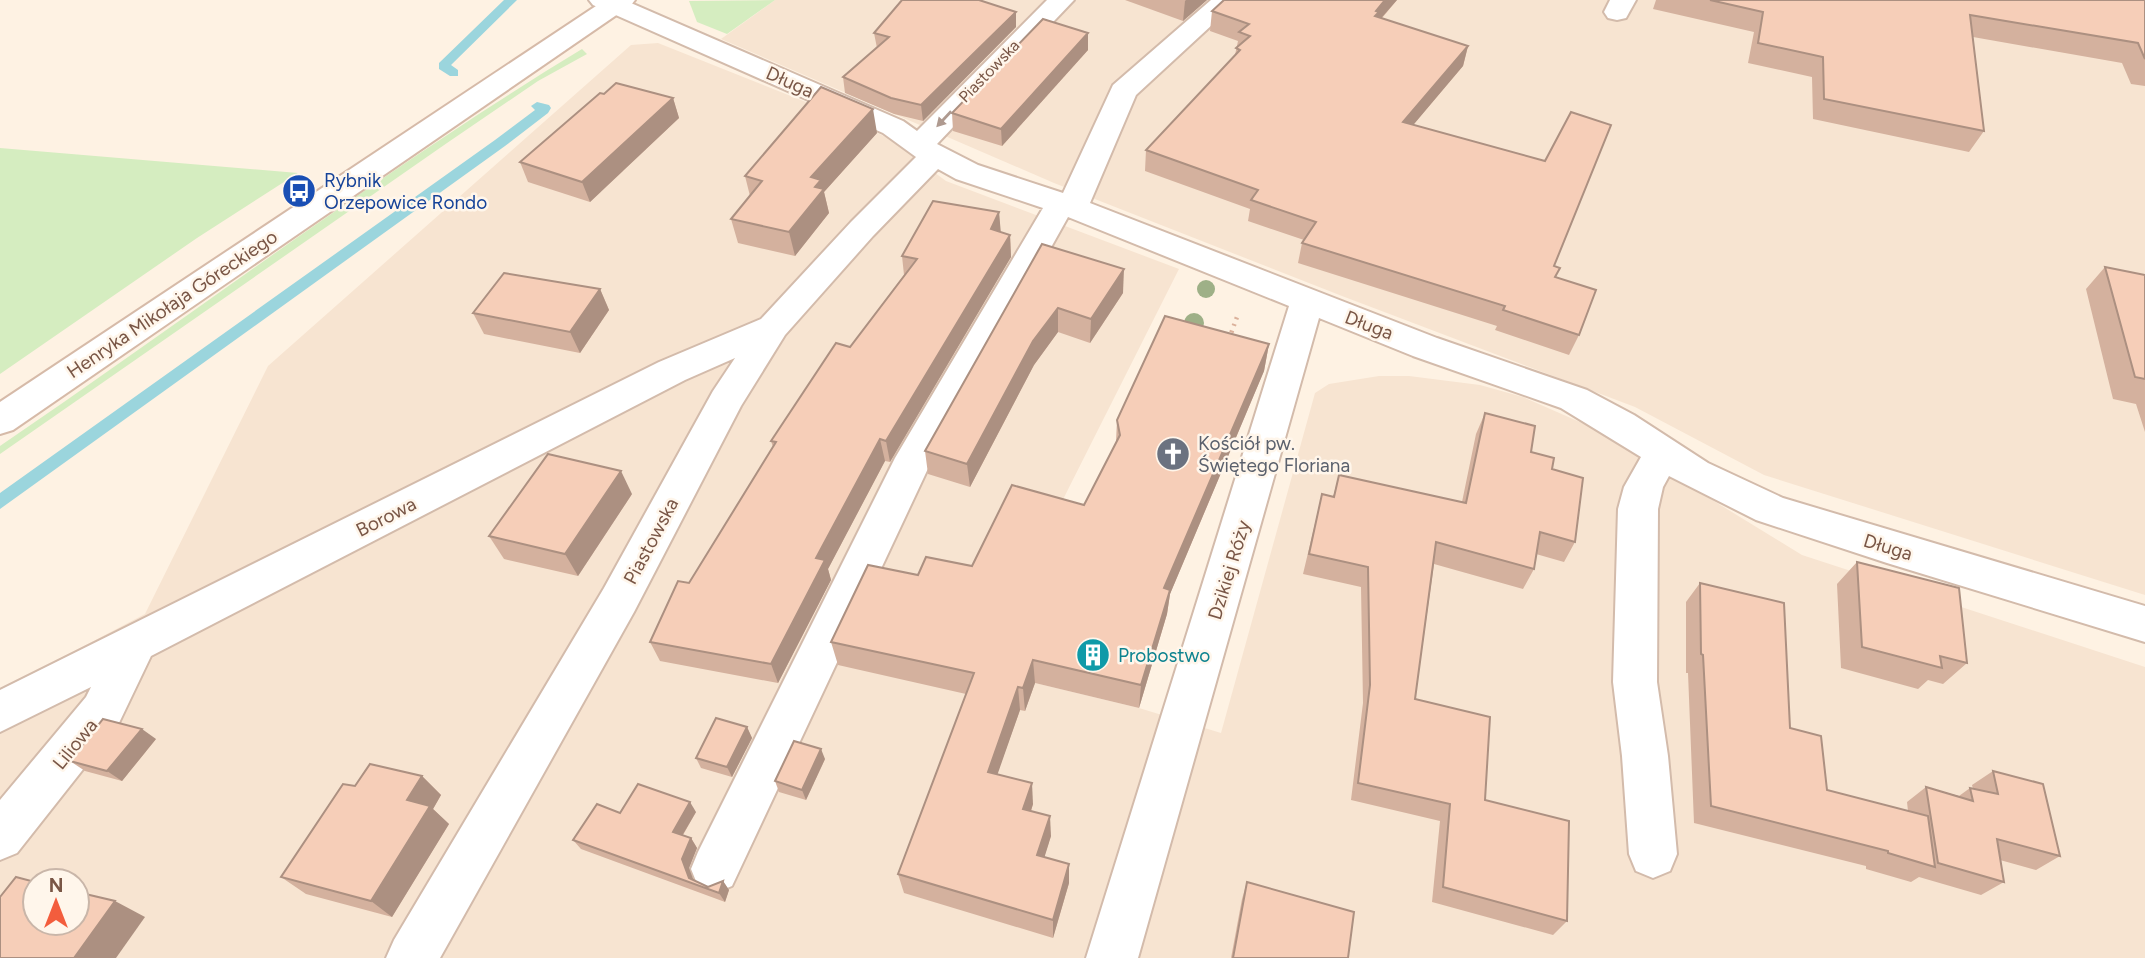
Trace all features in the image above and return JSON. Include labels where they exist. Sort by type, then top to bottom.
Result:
[{"type":"street","name":"Piastowska","points":[[412,958],[619,600],[726,400],[774,327],[1061,0]]},
{"type":"street","points":[[715,869],[914,458],[1066,205],[1123,91],[1226,0]]},
{"type":"street","name":"Długa","points":[[613,2],[893,127],[927,151],[967,172],[1066,205],[1307,301],[1574,399],[1620,425],[1664,456],[1724,489],[1770,509],[2145,624]]},
{"type":"street","name":"Henryka Mikołaja Góreckiego","points":[[0,420],[613,2]]},
{"type":"street","name":"Dzikiej Róży","points":[[1112,958],[1307,301]]},
{"type":"street","name":"Borowa","points":[[0,712],[672,371],[774,327]]},
{"type":"street","points":[[1653,854],[1645,756],[1635,682],[1638,509],[1642,487],[1650,471],[1664,456]]},
{"type":"street","name":"Liliowa","points":[[0,837],[102,711],[136,643]]},
{"type":"path","points":[[1225,349],[1237,316]]},
{"type":"shaded area","points":[[775,0],[2017,0],[2145,27],[2145,595],[1764,475],[1635,407],[1054,183],[721,39]]},
{"type":"shaded area","points":[[658,43],[836,114],[888,138],[946,181],[1179,269],[1032,561],[1023,680],[1139,708],[1221,733],[1315,393],[1329,384],[1379,376],[1409,376],[1480,385],[1523,397],[1598,430],[1802,555],[2145,667],[2145,958],[0,958],[0,690],[145,614],[268,366],[631,45]]},
{"type":"green space","points":[[775,0],[727,34],[697,22],[689,1]]},
{"type":"green space","points":[[582,49],[587,54],[538,81],[447,143],[0,454],[0,446],[361,193]]},
{"type":"green space","points":[[0,148],[298,173],[197,238],[0,374]]},
{"type":"building","points":[[902,0],[979,0],[1016,12],[921,105],[891,98],[843,77],[889,37],[874,33]]},
{"type":"building","points":[[1224,0],[1385,0],[1375,16],[1468,46],[1403,122],[1545,161],[1571,112],[1611,125],[1554,266],[1560,268],[1555,277],[1596,290],[1579,335],[1503,310],[1505,306],[1302,243],[1316,222],[1251,200],[1258,190],[1146,150],[1240,50],[1236,48],[1250,36],[1239,32],[1249,24],[1212,11]]},
{"type":"building","points":[[1710,0],[2145,0],[2145,59],[2138,43],[1970,15],[1984,131],[1824,99],[1823,57],[1758,43],[1763,12]]},
{"type":"building","points":[[1043,19],[1088,33],[1001,129],[952,113]]},
{"type":"building","points":[[616,83],[673,98],[582,182],[520,162],[600,93],[604,94]]},
{"type":"building","points":[[821,87],[873,109],[811,177],[821,180],[815,187],[824,189],[789,232],[731,219],[762,181],[745,176]]},
{"type":"building","points":[[933,201],[999,212],[991,229],[1010,235],[886,441],[880,439],[816,558],[825,560],[771,664],[650,642],[678,581],[689,583],[776,442],[771,441],[836,343],[850,347],[917,259],[902,256]]},
{"type":"building","points":[[1042,244],[1124,269],[1091,319],[1058,308],[1033,341],[967,464],[925,451]]},
{"type":"building","points":[[2105,267],[2145,275],[2145,379],[2135,377]]},
{"type":"building","points":[[504,273],[600,289],[570,332],[473,313]]},
{"type":"building","points":[[1165,316],[1269,344],[1164,588],[1170,590],[1141,685],[1033,660],[1023,688],[1018,687],[988,772],[1032,783],[1023,809],[1050,816],[1037,855],[1069,864],[1053,920],[898,874],[974,673],[831,642],[868,565],[918,575],[926,557],[972,566],[1012,485],[1084,505],[1120,435],[1117,420]]},
{"type":"building","points":[[1485,413],[1535,426],[1531,452],[1554,458],[1552,469],[1583,478],[1575,542],[1540,532],[1534,569],[1436,542],[1415,699],[1490,717],[1485,800],[1569,821],[1567,921],[1443,887],[1450,804],[1358,783],[1370,685],[1368,567],[1309,554],[1322,494],[1334,497],[1339,475],[1466,503]]},
{"type":"building","points":[[548,454],[621,471],[565,554],[489,536]]},
{"type":"building","points":[[1857,562],[1959,588],[1967,663],[1940,656],[1942,668],[1862,647]]},
{"type":"building","points":[[1700,583],[1784,603],[1790,728],[1821,736],[1827,790],[1928,816],[1935,867],[1888,851],[1711,806],[1701,654]]},
{"type":"building","points":[[716,718],[747,727],[727,767],[696,758]]},
{"type":"building","points":[[103,719],[142,729],[107,771],[70,761]]},
{"type":"building","points":[[794,741],[821,749],[802,790],[775,781]]},
{"type":"building","points":[[370,764],[422,776],[407,800],[430,806],[371,901],[281,877],[343,784],[355,786]]},
{"type":"building","points":[[1993,771],[2043,784],[2060,856],[1997,839],[2004,882],[1938,863],[1926,787],[1973,801],[1970,788],[1998,794]]},
{"type":"building","points":[[638,784],[690,802],[673,832],[691,838],[682,859],[689,878],[708,887],[723,881],[719,893],[573,840],[597,804],[620,813]]},
{"type":"building","points":[[16,877],[21,878],[21,937],[89,937],[74,958],[0,958],[0,897]]},
{"type":"building","points":[[1247,882],[1354,912],[1348,958],[1233,958]]},
{"type":"building","points":[[91,895],[115,901],[91,934]]},
{"type":"waterway","points":[[454,73],[443,66],[511,0]]},
{"type":"waterway","points":[[0,502],[500,143],[544,108],[537,106]]},
{"type":"place","name":"Rybnik Orzepowice Rondo","points":[[299,191]]},
{"type":"place","name":"Kościół pw. Świętego Floriana","points":[[1173,454]]},
{"type":"place","name":"Probostwo","points":[[1093,655]]}]
